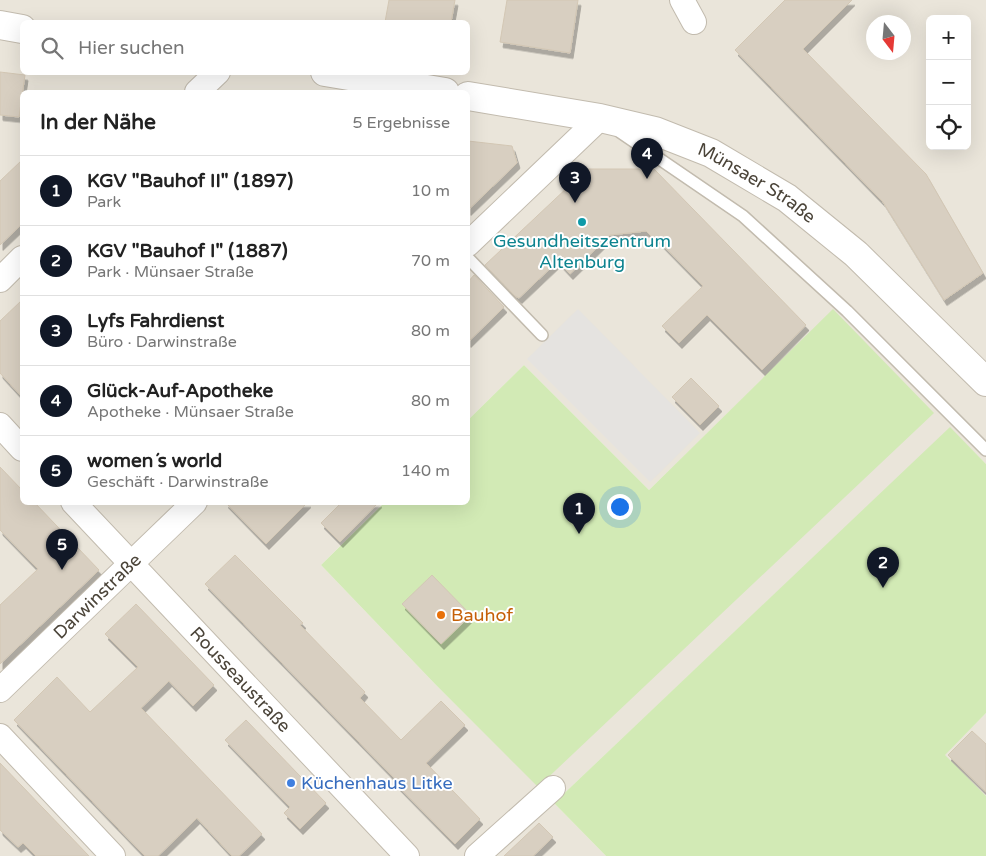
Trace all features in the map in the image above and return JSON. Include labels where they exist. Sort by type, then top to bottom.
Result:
[{"type":"street","points":[[682,0],[694,22]]},
{"type":"street","points":[[0,25],[20,28]]},
{"type":"street","points":[[199,90],[215,75]]},
{"type":"street","points":[[343,75],[434,90]]},
{"type":"street","name":"Münsaer Straße","points":[[470,96],[600,118],[655,131],[711,153],[786,198],[856,254],[986,382]]},
{"type":"street","points":[[470,242],[600,118]]},
{"type":"street","points":[[0,280],[20,260]]},
{"type":"street","points":[[0,425],[20,447]]},
{"type":"street","name":"Rousseaustraße","points":[[76,505],[407,856]]},
{"type":"street","name":"Darwinstraße","points":[[0,690],[192,505]]},
{"type":"street","points":[[0,736],[114,856]]},
{"type":"street","points":[[477,856],[553,788]]},
{"type":"lane","points":[[600,118],[743,216],[847,311],[986,450]]},
{"type":"lane","points":[[470,260],[542,335]]},
{"type":"shaded area","points":[[0,0],[986,0],[986,464],[950,428],[554,803],[606,856],[0,856]]},
{"type":"shaded area","points":[[578,309],[700,433],[650,482],[527,359]]},
{"type":"shaded area","points":[[986,713],[986,796],[944,755]]},
{"type":"green space","points":[[833,309],[934,413],[538,787],[435,684],[321,565],[382,505],[470,505],[470,418],[524,365],[649,490]]},
{"type":"green space","points":[[950,427],[986,464],[986,713],[945,755],[986,796],[986,856],[606,856],[554,803]]},
{"type":"building","points":[[389,0],[455,0],[451,20],[385,20]]},
{"type":"building","points":[[507,0],[578,0],[570,53],[500,42]]},
{"type":"building","points":[[785,0],[852,0],[803,49],[926,174],[983,273],[944,300],[883,202],[735,50]]},
{"type":"building","points":[[0,72],[25,75],[23,90],[20,90],[19,117],[0,115]]},
{"type":"building","points":[[470,141],[512,146],[517,163],[470,208]]},
{"type":"building","points":[[20,162],[20,226],[0,245],[0,181]]},
{"type":"building","points":[[587,169],[654,169],[806,325],[762,370],[707,315],[679,343],[662,326],[703,286],[655,237],[653,238],[646,231],[610,235],[570,274],[558,261],[519,298],[515,296],[485,265]]},
{"type":"building","points":[[474,275],[504,307],[470,340],[470,280]]},
{"type":"building","points":[[20,302],[20,395],[0,373],[0,321]]},
{"type":"building","points":[[691,378],[719,406],[700,425],[672,397]]},
{"type":"building","points":[[0,467],[20,488],[20,505],[37,505],[99,570],[0,664],[0,605],[38,569],[0,530]]},
{"type":"building","points":[[228,505],[305,505],[266,544]]},
{"type":"building","points":[[339,505],[376,505],[340,542],[321,523]]},
{"type":"building","points":[[235,555],[303,623],[300,625],[365,692],[360,698],[401,740],[441,701],[465,725],[426,763],[480,819],[455,844],[397,785],[399,783],[205,584]]},
{"type":"building","points":[[432,575],[471,615],[441,644],[402,604]]},
{"type":"building","points":[[136,604],[214,685],[193,706],[169,681],[141,708],[262,834],[239,856],[232,856],[197,818],[158,856],[145,856],[14,720],[57,677],[90,712],[138,667],[105,634]]},
{"type":"building","points":[[246,720],[326,803],[300,829],[284,813],[290,807],[225,740]]},
{"type":"building","points":[[972,731],[986,744],[986,792],[948,755]]},
{"type":"building","points":[[0,763],[89,856],[36,856],[23,843],[18,847],[0,830]]},
{"type":"building","points":[[539,823],[553,837],[533,856],[504,856]]},
{"type":"place","name":"Glück-Auf-Apotheke","points":[[647,179]]},
{"type":"place","name":"Lyfs Fahrdienst","points":[[575,203]]},
{"type":"place","name":"Gesundheitszentrum Altenburg","points":[[582,222]]},
{"type":"place","name":"KGV \"Bauhof II\" (1897)","points":[[579,534]]},
{"type":"place","name":"women´s world","points":[[62,570]]},
{"type":"place","name":"KGV \"Bauhof I\" (1887)","points":[[883,588]]},
{"type":"place","name":"Bauhof","points":[[441,615]]},
{"type":"place","name":"Küchenhaus Litke","points":[[291,783]]}]
